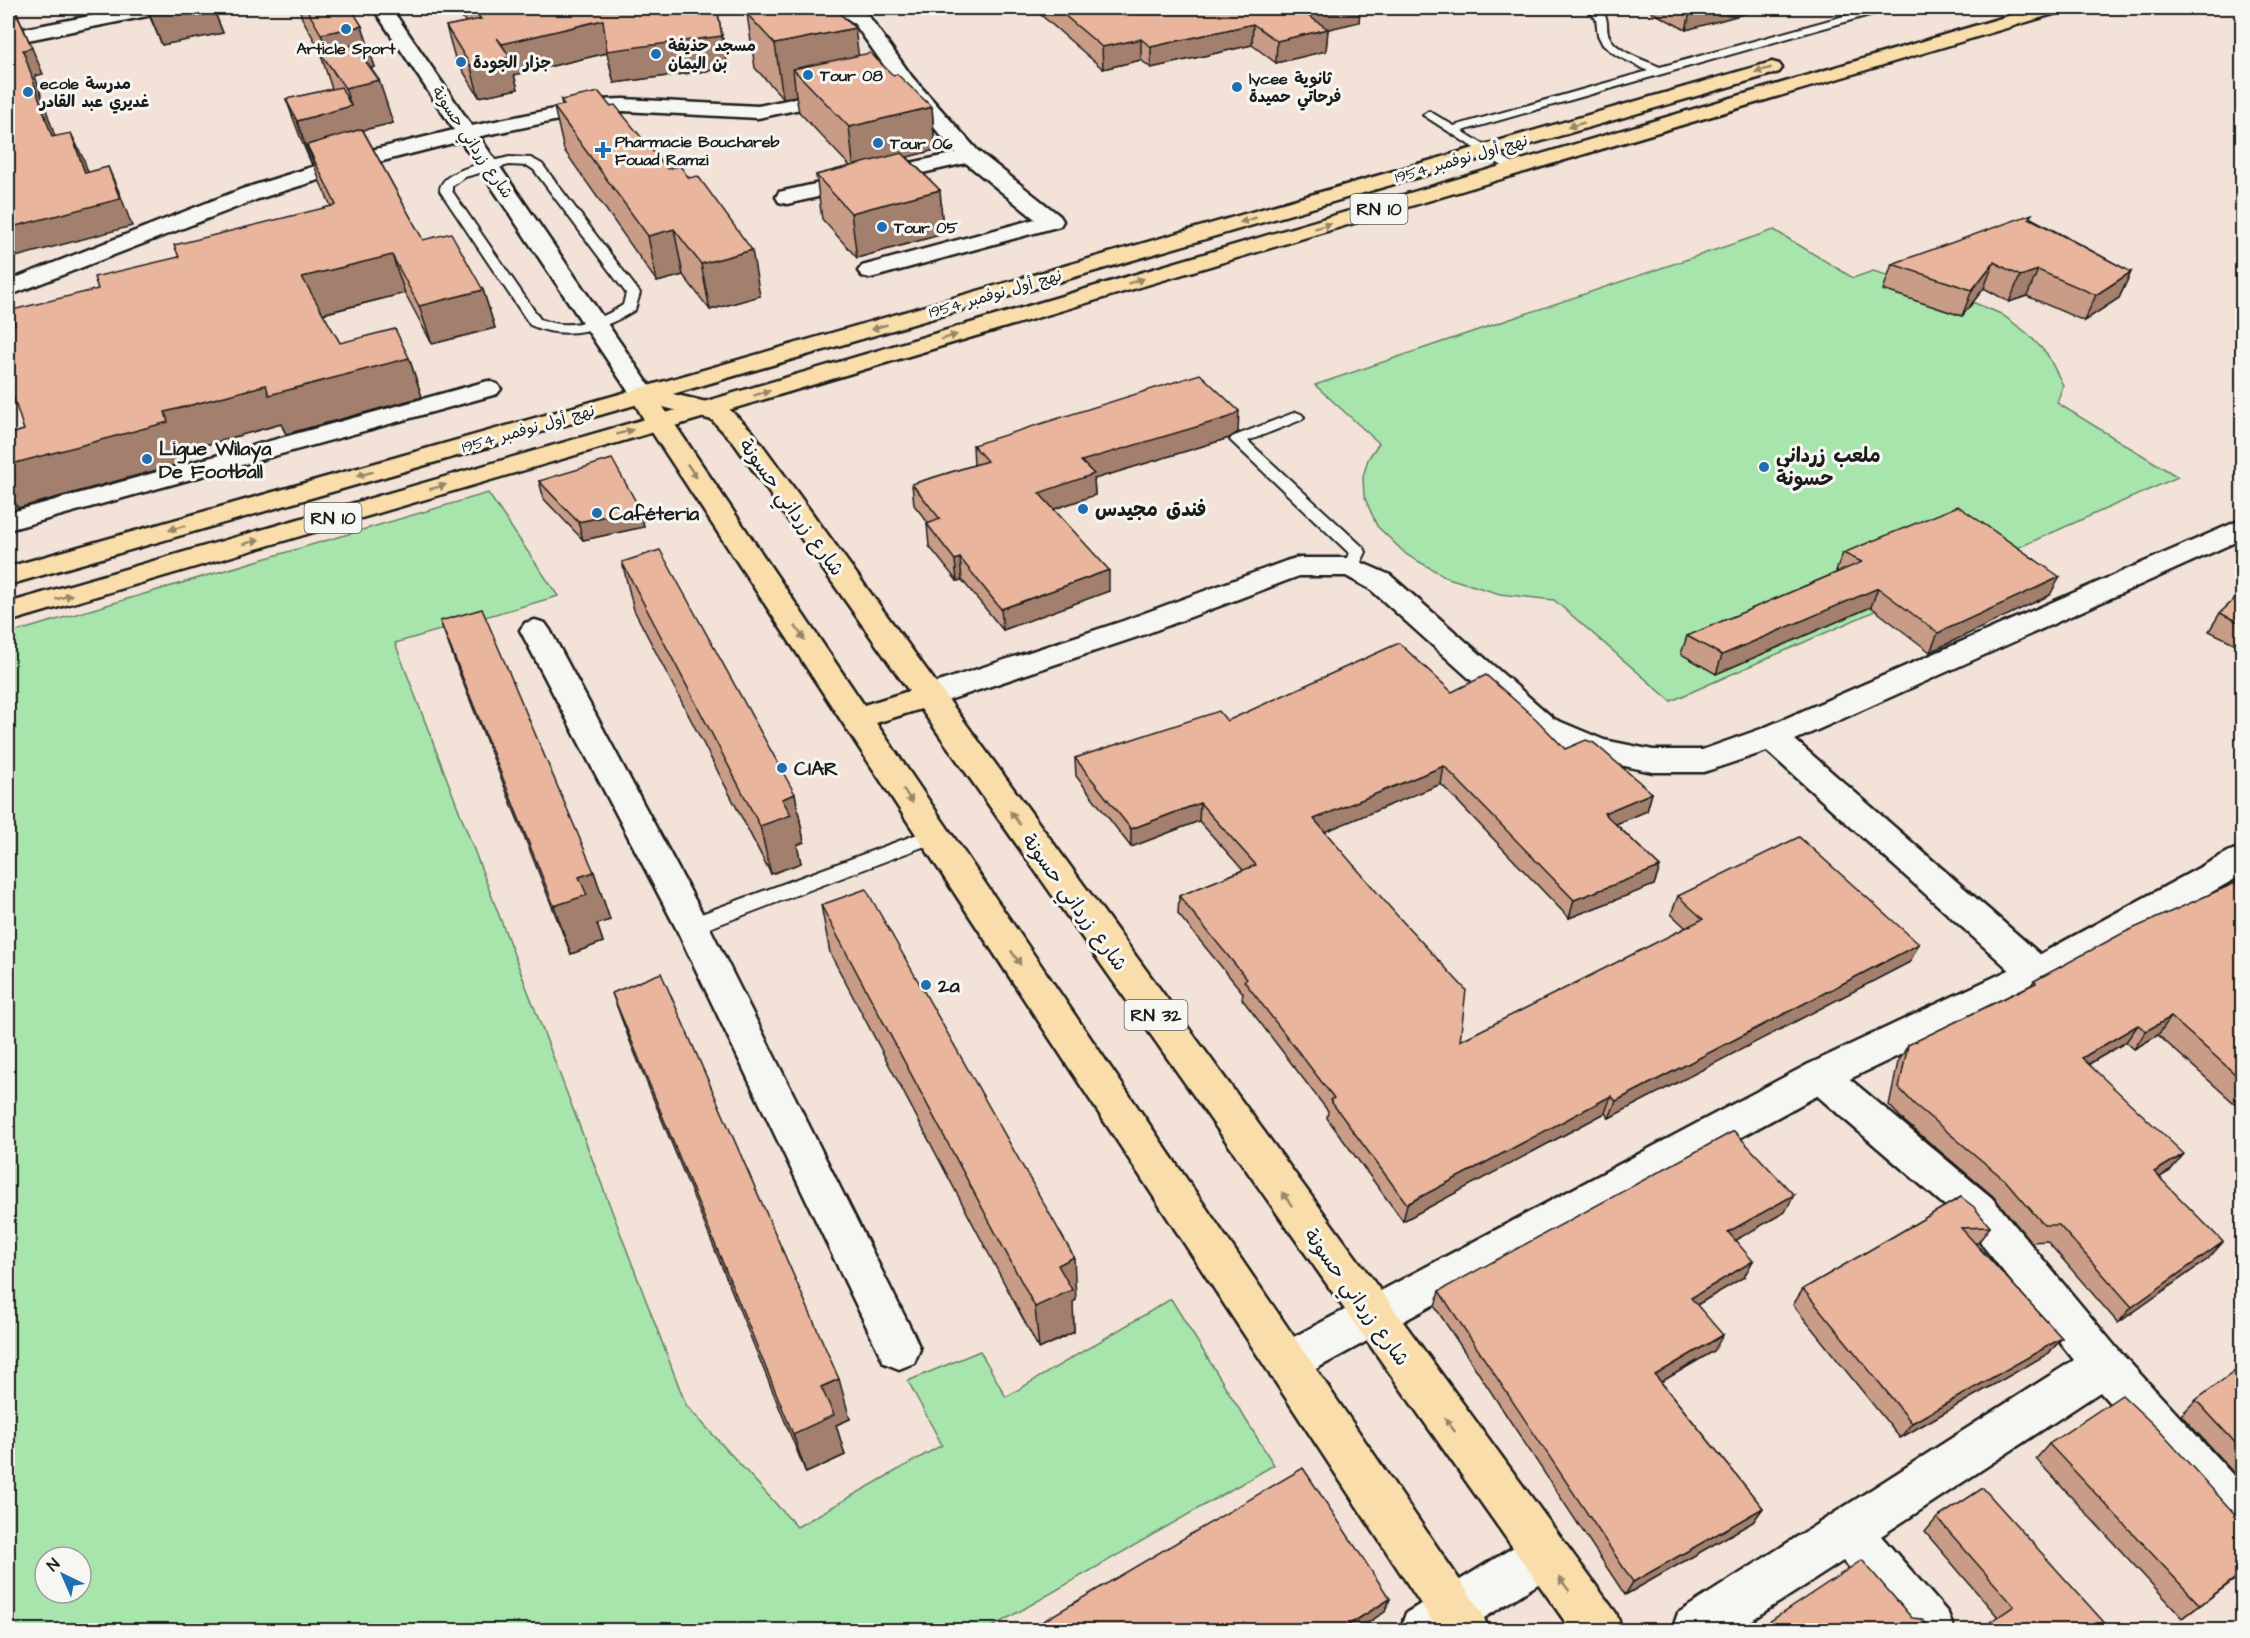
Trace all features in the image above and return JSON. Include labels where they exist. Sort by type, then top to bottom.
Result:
[{"type":"main road","name":"نهج أول نوفمبر 1954","points":[[706,410],[2053,8]]},
{"type":"main road","points":[[1910,28],[1939,41]]},
{"type":"main road","name":"نهج أول نوفمبر 1954","points":[[8,613],[651,409],[1485,152],[1795,61]]},
{"type":"main road","name":"نهج أول نوفمبر 1954","points":[[8,576],[651,409]]},
{"type":"main road","name":"RN 10","points":[[651,409],[706,410]]},
{"type":"main road","name":"شارع زرداني حسونة","points":[[651,409],[1286,1363],[1447,1624]]},
{"type":"main road","name":"شارع زرداني حسونة","points":[[706,410],[721,415],[742,437],[1371,1316],[1599,1630]]},
{"type":"main road","points":[[856,718],[928,696]]},
{"type":"street","points":[[8,38],[157,8]]},
{"type":"street","name":"شارع زرداني حسونة","points":[[382,8],[596,322],[651,409]]},
{"type":"street","points":[[841,8],[861,19],[905,81],[970,156],[1052,221],[870,271]]},
{"type":"street","points":[[8,289],[250,194],[355,161],[467,133],[597,106],[623,105],[758,112],[905,81]]},
{"type":"street","points":[[787,197],[970,156]]},
{"type":"street","points":[[8,522],[488,389]]},
{"type":"street","points":[[928,696],[1133,628],[1296,567],[1351,567],[1380,582],[1543,727],[1599,750],[1653,761],[1704,760],[1772,737],[2236,531]]},
{"type":"street","points":[[535,630],[692,926],[899,1349]]},
{"type":"street","points":[[1772,737],[2037,973]]},
{"type":"street","points":[[1286,1363],[1820,1076],[2037,973],[2242,860]]},
{"type":"street","points":[[1820,1076],[1978,1210],[2104,1365],[2242,1518]]},
{"type":"street","points":[[1695,1630],[1849,1533],[2104,1365]]},
{"type":"street","points":[[1849,1533],[1930,1630]]},
{"type":"street","points":[[1447,1624],[1543,1555]]},
{"type":"lane","points":[[1593,8],[1602,18],[1603,36],[1615,49],[1658,71]]},
{"type":"lane","points":[[1452,130],[1883,8]]},
{"type":"lane","points":[[1429,115],[1513,169]]},
{"type":"lane","points":[[520,160],[538,167],[633,293],[630,307],[622,313],[596,322],[556,329],[544,327],[535,322],[446,191],[446,185],[451,179],[488,165],[520,160]]},
{"type":"lane","points":[[1296,417],[1238,440],[1358,552],[1351,567]]},
{"type":"lane","points":[[692,926],[934,835]]},
{"type":"green space","name":"ملعب زرداني حسونة","points":[[1774,230],[1853,278],[1873,271],[1958,296],[2001,314],[2027,333],[2047,354],[2063,385],[2057,403],[2178,477],[1671,701],[1554,600],[1500,594],[1448,578],[1407,555],[1377,526],[1364,496],[1363,477],[1368,459],[1379,443],[1315,385]]},
{"type":"green space","points":[[488,493],[558,596],[395,643],[686,1405],[797,1527],[942,1445],[908,1381],[980,1351],[1006,1397],[1171,1299],[1274,1465],[987,1630],[8,1630],[8,634]]},
{"type":"building","points":[[306,8],[351,8],[362,26],[321,34]]},
{"type":"building","points":[[472,8],[717,8],[722,36],[607,51],[603,20],[502,44],[497,38],[510,57],[470,65],[446,26],[481,19]]},
{"type":"building","points":[[779,8],[834,8],[855,28],[775,44],[747,14]]},
{"type":"building","points":[[1056,8],[1114,8],[1119,11],[1136,8],[1333,8],[1306,14],[1328,29],[1277,41],[1253,24],[1151,47],[1141,39],[1102,47]]},
{"type":"building","points":[[18,17],[32,48],[23,50],[52,137],[71,133],[85,173],[108,167],[120,199],[8,228],[8,19]]},
{"type":"building","points":[[354,45],[379,80],[345,88],[320,52]]},
{"type":"building","points":[[870,53],[893,75],[897,74],[932,107],[849,127],[793,69]]},
{"type":"building","points":[[341,87],[351,106],[297,121],[286,99]]},
{"type":"building","points":[[599,92],[610,106],[615,105],[667,169],[680,166],[689,178],[698,176],[752,250],[701,264],[674,229],[648,236],[554,107],[564,105],[561,100]]},
{"type":"building","points":[[362,129],[423,240],[451,233],[483,290],[419,306],[392,255],[302,277],[340,343],[395,329],[409,358],[269,395],[266,385],[165,412],[168,422],[8,465],[8,435],[24,430],[8,380],[8,375],[11,374],[8,362],[8,327],[15,325],[12,310],[98,289],[94,277],[179,257],[174,245],[336,205],[307,145]]},
{"type":"building","points":[[902,153],[940,190],[851,213],[816,175]]},
{"type":"building","points":[[2032,214],[2029,218],[2131,272],[2096,295],[2038,270],[2020,276],[1994,262],[1972,290],[1892,264]]},
{"type":"building","points":[[1200,374],[1239,411],[1230,417],[1081,461],[1094,474],[1039,493],[1109,570],[1001,609],[960,558],[955,560],[927,524],[940,519],[912,484],[987,461],[973,445]]},
{"type":"building","points":[[612,459],[640,509],[578,522],[539,481]]},
{"type":"building","points":[[1958,506],[2060,577],[1938,633],[1878,588],[1722,655],[1687,636],[1862,562],[1843,553]]},
{"type":"building","points":[[660,550],[795,794],[782,799],[791,815],[760,826],[622,562]]},
{"type":"building","points":[[2242,592],[2242,624],[2220,613]]},
{"type":"building","points":[[482,609],[594,872],[579,877],[587,895],[554,906],[440,621]]},
{"type":"building","points":[[1399,643],[1452,692],[1486,675],[1536,719],[1565,749],[1586,740],[1594,743],[1652,793],[1604,813],[1660,867],[1574,900],[1444,766],[1314,819],[1394,912],[1466,990],[1460,1041],[1703,919],[1678,896],[1799,837],[1919,944],[1616,1101],[1611,1096],[1407,1204],[1330,1100],[1334,1098],[1244,981],[1247,979],[1179,896],[1256,865],[1200,803],[1131,829],[1075,758],[1219,711],[1227,721]]},
{"type":"building","points":[[2242,880],[2242,1080],[2171,1017],[2146,1031],[2138,1025],[2082,1058],[2184,1154],[2154,1172],[2223,1242],[2132,1307],[2059,1225],[2044,1225],[2005,1180],[1914,1104],[1899,1088],[1908,1045],[2036,983],[2034,981],[2123,933]]},
{"type":"building","points":[[866,889],[1074,1257],[1058,1265],[1072,1290],[1035,1307],[821,905]]},
{"type":"building","points":[[661,973],[839,1379],[821,1387],[834,1415],[793,1434],[612,993]]},
{"type":"building","points":[[1734,1131],[1794,1195],[1728,1232],[1753,1261],[1691,1298],[1723,1335],[1655,1375],[1763,1508],[1633,1582],[1439,1291]]},
{"type":"building","points":[[1961,1197],[1974,1207],[1990,1227],[1961,1228],[2062,1338],[1912,1423],[1803,1289]]},
{"type":"building","points":[[2242,1366],[2242,1450],[2196,1400]]},
{"type":"building","points":[[2122,1395],[2157,1428],[2242,1522],[2242,1573],[2200,1605],[2049,1444]]},
{"type":"building","points":[[1303,1468],[1390,1599],[1340,1630],[1028,1630]]},
{"type":"building","points":[[1983,1488],[2111,1630],[1979,1630],[2014,1606],[1937,1518]]},
{"type":"building","points":[[1862,1560],[1912,1618],[1922,1619],[1932,1630],[1757,1630]]},
{"type":"place","name":"Article Sport","points":[[346,29]]},
{"type":"place","name":"مسجد حذيفة بن اليمان","points":[[656,54]]},
{"type":"place","name":"جزار الجودة","points":[[461,62]]},
{"type":"place","name":"Tour 08","points":[[808,75]]},
{"type":"place","name":"lycee ثانوية فرحاتي حميدة","points":[[1237,87]]},
{"type":"place","name":"ecole مدرسة غديري عبد القادر","points":[[28,92]]},
{"type":"place","name":"Tour 06","points":[[878,143]]},
{"type":"place","name":"Pharmacie Bouchareb Fouad Ramzi","points":[[603,150]]},
{"type":"place","name":"Tour 05","points":[[882,227]]},
{"type":"place","name":"Ligue Wilaya De Football","points":[[147,459]]},
{"type":"place","name":"ملعب زرداني حسونة","points":[[1764,467]]},
{"type":"place","name":"فندق مجيدس","points":[[1083,509]]},
{"type":"place","name":"Caféteria","points":[[597,513]]},
{"type":"place","name":"CIAR","points":[[782,768]]},
{"type":"place","name":"2a","points":[[926,985]]}]
